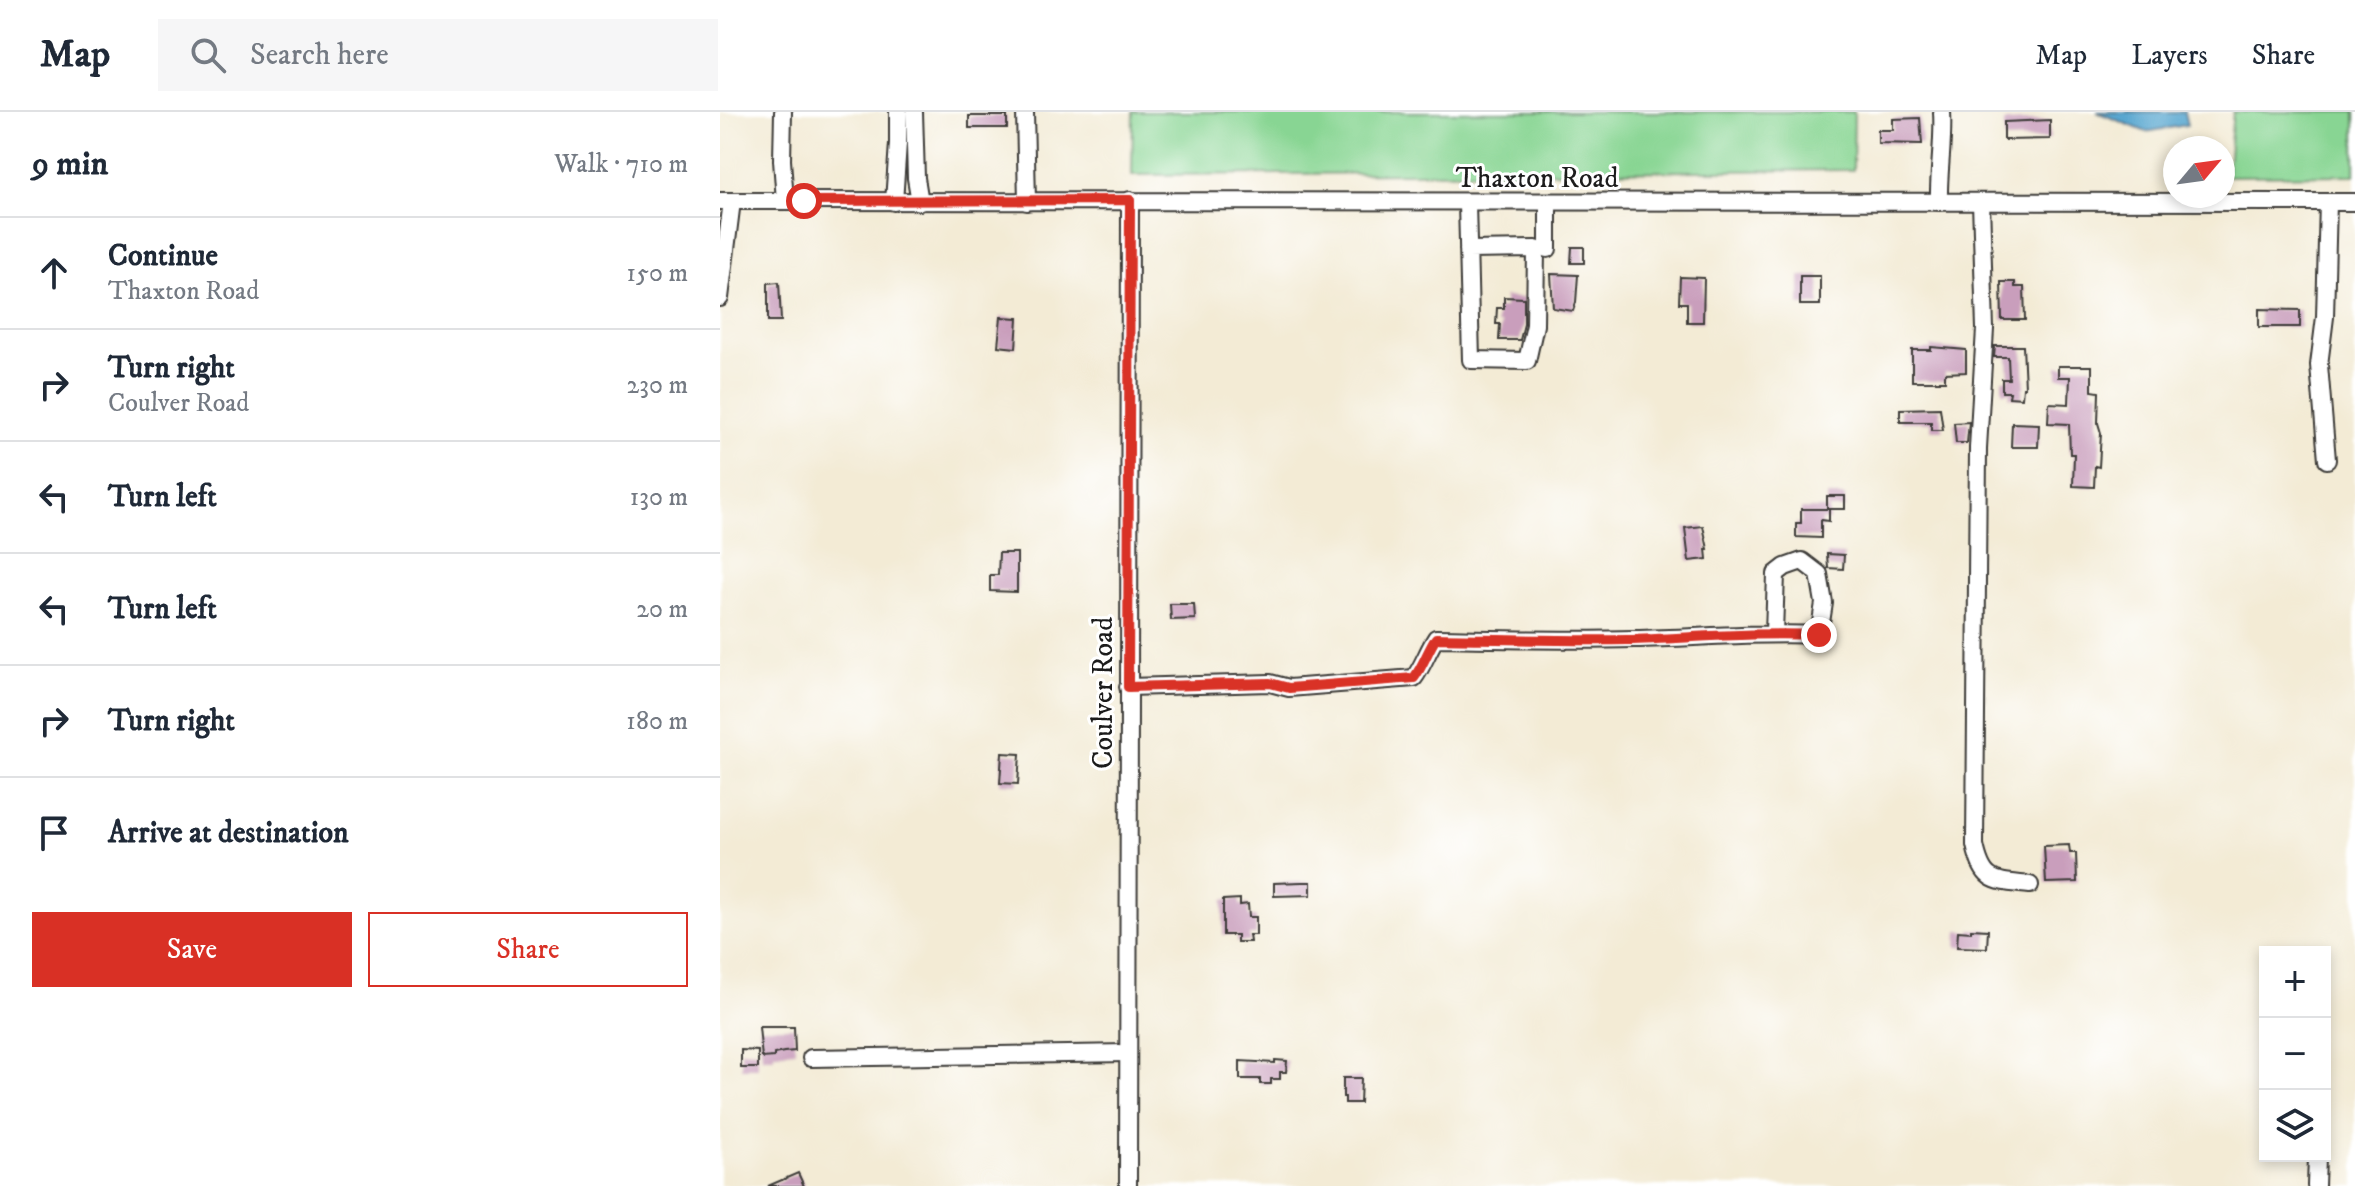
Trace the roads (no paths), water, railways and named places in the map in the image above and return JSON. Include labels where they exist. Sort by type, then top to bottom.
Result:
[{"type":"street","points":[[783,112],[785,201]]},
{"type":"street","points":[[894,202],[898,112]]},
{"type":"street","points":[[914,112],[920,202]]},
{"type":"street","points":[[1025,112],[1027,202]]},
{"type":"street","points":[[1939,202],[1942,112]]},
{"type":"street","name":"Coulver Road","points":[[1128,1186],[1130,200]]},
{"type":"street","points":[[720,298],[726,201]]},
{"type":"street","name":"Thaxton Road","points":[[726,201],[2355,202]]},
{"type":"street","points":[[1467,203],[1471,360],[1527,361],[1549,249],[1548,202]]},
{"type":"street","points":[[1981,202],[1985,329],[1978,448],[1975,845],[1979,865],[1991,878],[2030,885]]},
{"type":"street","points":[[2327,460],[2319,365],[2325,317],[2328,202]]},
{"type":"street","points":[[1468,250],[1549,249]]},
{"type":"street","points":[[1128,687],[1270,683],[1289,688],[1414,678],[1436,638],[1597,640],[1736,637],[1774,633],[1819,635],[1824,603],[1819,574],[1802,561],[1776,574],[1774,633]]},
{"type":"street","points":[[811,1058],[1128,1053]]},
{"type":"street","points":[[2316,1186],[2317,1162]]},
{"type":"water","points":[[2097,112],[2184,112],[2187,125],[2146,132]]}]
